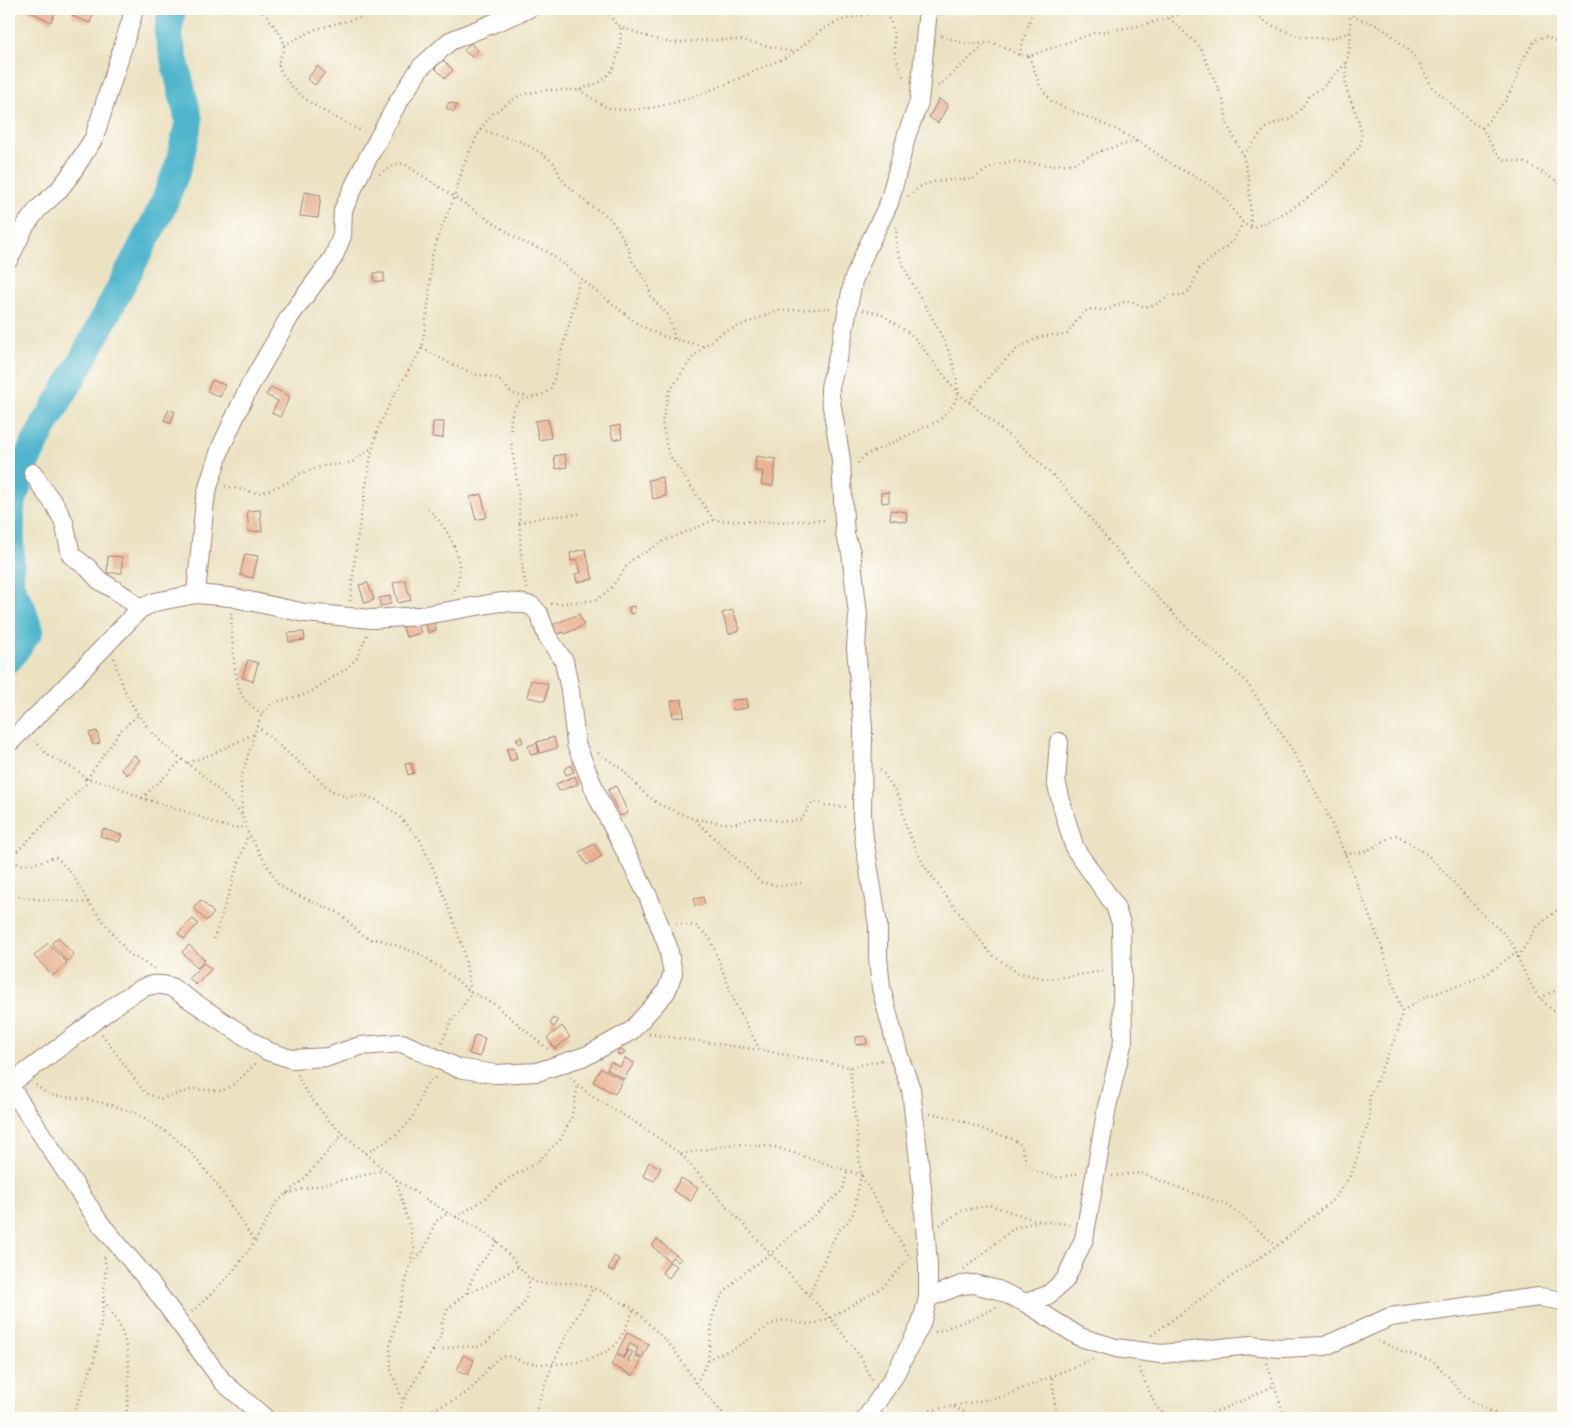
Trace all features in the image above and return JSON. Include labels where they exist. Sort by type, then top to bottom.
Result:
[{"type":"street","points":[[9,259],[25,226],[38,209],[57,192],[69,177],[94,138],[132,21],[134,9]]},
{"type":"street","points":[[196,594],[205,500],[221,446],[248,389],[290,316],[334,258],[342,236],[343,210],[362,168],[397,104],[421,67],[450,41],[528,9]]},
{"type":"street","points":[[866,1418],[893,1378],[921,1324],[928,1291],[926,1235],[911,1089],[898,1056],[881,988],[878,957],[879,930],[864,839],[862,816],[863,727],[856,648],[858,615],[851,552],[845,534],[841,460],[830,387],[842,340],[853,281],[889,203],[907,134],[919,104],[928,9]]},
{"type":"street","points":[[33,473],[64,522],[71,555],[88,568],[98,580],[140,609]]},
{"type":"street","points":[[9,743],[140,609],[156,602],[196,594],[230,597],[305,613],[372,619],[436,613],[501,602],[519,603],[532,606],[539,614],[547,636],[564,662],[570,690],[576,744],[598,798],[648,896],[668,947],[673,973],[666,992],[631,1031],[588,1055],[537,1072],[495,1074],[458,1068],[402,1043],[360,1046],[328,1057],[292,1059],[267,1051],[171,986],[153,984],[124,999],[13,1082],[99,1222],[151,1284],[223,1382],[265,1418]]},
{"type":"street","points":[[1021,1300],[1048,1295],[1065,1280],[1084,1238],[1107,1107],[1123,1041],[1121,923],[1114,904],[1075,848],[1056,781],[1059,742]]},
{"type":"street","points":[[928,1291],[948,1290],[961,1285],[974,1284],[998,1290],[1021,1300],[1056,1324],[1080,1337],[1124,1349],[1161,1354],[1251,1345],[1280,1348],[1325,1346],[1390,1317],[1539,1297],[1563,1301]]},
{"type":"path","points":[[260,9],[283,39],[284,45],[278,64],[282,76],[295,91],[323,110],[377,141]]},
{"type":"path","points":[[284,45],[316,29],[361,17],[373,9]]},
{"type":"path","points":[[610,9],[614,22],[621,27],[672,43],[742,40],[795,52]]},
{"type":"path","points":[[579,90],[610,108],[649,109],[693,96],[742,78],[795,52],[829,26],[850,18],[899,9]]},
{"type":"path","points":[[1019,55],[1033,9]]},
{"type":"path","points":[[926,30],[966,44],[992,43],[1019,55],[1029,56],[1094,33],[1144,25],[1193,9]]},
{"type":"path","points":[[1248,9],[1269,24],[1297,36],[1330,39],[1350,32]]},
{"type":"path","points":[[1345,9],[1356,18],[1372,23],[1387,31],[1418,62],[1432,87],[1470,121],[1482,128],[1496,153],[1502,159],[1526,163],[1563,185]]},
{"type":"path","points":[[885,11],[891,23],[895,56],[899,68],[919,104],[987,43]]},
{"type":"path","points":[[1251,228],[1297,205],[1331,178],[1348,162],[1360,146],[1360,128],[1346,89],[1345,73],[1350,32],[1350,13]]},
{"type":"path","points":[[1169,18],[1200,47],[1224,102],[1227,124],[1243,155],[1248,180],[1251,228]]},
{"type":"path","points":[[348,618],[357,540],[373,447],[378,428],[395,392],[422,348],[429,299],[431,259],[454,198],[464,164],[480,130],[492,114],[520,95],[544,90],[579,90],[600,82],[612,70],[620,47],[621,27]]},
{"type":"path","points":[[1482,128],[1505,101],[1516,81],[1522,62],[1535,40],[1545,36],[1563,48]]},
{"type":"path","points":[[1029,56],[1040,86],[1052,102],[1137,140],[1173,165],[1205,182],[1220,192],[1243,223],[1251,228]]},
{"type":"path","points":[[1243,155],[1266,128],[1277,122],[1290,119],[1301,109],[1309,96],[1323,87],[1347,63]]},
{"type":"path","points":[[480,130],[522,142],[540,152],[554,163],[566,184],[587,203],[608,217],[618,229],[629,250],[631,259],[648,284],[651,297],[668,314],[675,339]]},
{"type":"path","points":[[906,197],[923,185],[937,181],[973,179],[992,166],[1012,161],[1047,165],[1072,164],[1101,151],[1137,140]]},
{"type":"path","points":[[379,174],[399,163],[406,165],[521,241],[548,252],[639,325],[662,336],[704,346]]},
{"type":"path","points":[[842,484],[864,456],[938,421],[947,413],[958,393],[956,373],[948,350],[897,250],[896,218],[889,203]]},
{"type":"path","points":[[969,402],[993,372],[1019,347],[1040,337],[1067,334],[1080,315],[1088,309],[1107,310],[1126,301],[1144,306],[1155,305],[1169,296],[1183,295],[1190,290],[1199,269],[1233,241],[1243,223]]},
{"type":"path","points":[[580,278],[551,388],[544,394],[529,397],[519,402],[513,409],[511,419],[524,580],[532,606],[597,600],[612,587],[632,560],[664,541],[714,520],[765,522],[844,520]]},
{"type":"path","points":[[714,520],[668,453],[662,422],[669,392],[692,358],[704,346],[722,333],[776,310],[814,308],[848,308],[881,314],[913,336],[958,393],[1027,451],[1058,480],[1152,591],[1182,623],[1245,680],[1293,751],[1325,809],[1381,945],[1402,1011],[1399,1028],[1369,1098],[1370,1119],[1351,1174],[1334,1199],[1277,1246],[1124,1349],[1004,1396],[891,1418]]},
{"type":"path","points":[[422,348],[451,364],[478,375],[496,378],[516,395],[529,397]]},
{"type":"path","points":[[209,484],[257,493],[267,492],[288,483],[300,474],[323,466],[351,462],[373,447]]},
{"type":"path","points":[[428,509],[449,536],[458,560],[460,577],[454,591],[436,613]]},
{"type":"path","points":[[519,523],[543,517],[579,514]]},
{"type":"path","points":[[230,597],[237,680],[242,697],[262,714]]},
{"type":"path","points":[[372,619],[363,645],[356,658],[346,669],[307,694],[272,703],[262,714],[254,734],[241,778],[242,815],[248,833],[278,884],[290,892],[339,913],[359,932],[369,938],[381,940],[420,954],[470,992],[494,1004],[526,1030],[578,1085],[590,1095],[638,1124],[681,1154],[830,1318],[860,1356],[880,1398]]},
{"type":"path","points":[[111,640],[116,668],[138,715],[167,748],[200,772],[242,815]]},
{"type":"path","points":[[138,715],[120,731],[86,779],[84,787],[9,858],[18,864],[25,865],[54,857],[59,860],[72,874],[89,903],[129,954],[152,966],[171,986]]},
{"type":"path","points":[[257,726],[332,791],[347,797],[364,795],[376,800],[398,815],[421,841],[443,892],[463,948],[470,992],[461,1010],[451,1021],[436,1058]]},
{"type":"path","points":[[25,728],[47,755],[78,771],[86,779],[113,785],[142,798],[220,825],[233,828],[246,827]]},
{"type":"path","points":[[188,763],[254,734]]},
{"type":"path","points":[[596,751],[621,768],[642,791],[658,804],[694,819],[724,823],[738,823],[747,819],[757,818],[794,821],[802,819],[810,805],[814,802],[846,807],[862,816]]},
{"type":"path","points":[[142,798],[182,760]]},
{"type":"path","points":[[864,760],[884,774],[900,799],[906,827],[923,864],[991,954],[1018,973],[1050,979],[1122,968]]},
{"type":"path","points":[[694,819],[761,882],[780,886],[801,883]]},
{"type":"path","points":[[214,939],[248,833]]},
{"type":"path","points":[[1345,854],[1358,854],[1396,835],[1428,855],[1487,919],[1506,935],[1536,995],[1563,1021]]},
{"type":"path","points":[[9,894],[41,900],[89,903]]},
{"type":"path","points":[[1518,958],[1538,926],[1563,905]]},
{"type":"path","points":[[658,921],[696,926],[710,938],[735,1003],[760,1050]]},
{"type":"path","points":[[1402,1011],[1427,996],[1487,974],[1516,952]]},
{"type":"path","points":[[1540,998],[1563,987]]},
{"type":"path","points":[[94,1023],[145,1093],[160,1099],[194,1089],[222,1092],[245,1075],[267,1051]]},
{"type":"path","points":[[631,1031],[760,1050],[850,1067],[898,1056]]},
{"type":"path","points":[[292,1059],[302,1086],[329,1121],[396,1180],[497,1241],[530,1278],[538,1283],[575,1284],[594,1288],[634,1309],[672,1348],[696,1383],[727,1418]]},
{"type":"path","points":[[809,1296],[838,1231],[848,1222],[854,1211],[861,1175],[850,1067]]},
{"type":"path","points":[[366,1153],[401,1130],[412,1119],[420,1095],[428,1082],[437,1076],[458,1068]]},
{"type":"path","points":[[13,1082],[49,1095],[86,1098],[138,1114],[171,1135],[190,1151],[217,1185],[255,1242]]},
{"type":"path","points":[[456,1217],[479,1203],[508,1179],[536,1163],[560,1140],[571,1119],[578,1085]]},
{"type":"path","points":[[914,1115],[936,1114],[1013,1138],[1021,1145],[1027,1164],[1037,1172],[1059,1178],[1095,1178],[1140,1173],[1223,1202],[1277,1246]]},
{"type":"path","points":[[180,1324],[229,1276],[255,1242],[276,1203],[304,1179],[343,1134]]},
{"type":"path","points":[[681,1154],[735,1144],[775,1147],[861,1175],[928,1291]]},
{"type":"path","points":[[286,1194],[384,1170]]},
{"type":"path","points":[[708,1361],[713,1314],[722,1295],[739,1277],[770,1254],[842,1191],[848,1170]]},
{"type":"path","points":[[396,1180],[412,1232],[414,1248],[390,1346],[391,1370],[403,1401]]},
{"type":"path","points":[[926,1235],[961,1211],[990,1205],[1039,1221],[1067,1224],[1084,1238]]},
{"type":"path","points":[[411,1264],[428,1242],[435,1222],[448,1213]]},
{"type":"path","points":[[948,1290],[965,1268],[1014,1228],[1039,1221]]},
{"type":"path","points":[[466,1293],[478,1266],[497,1241]]},
{"type":"path","points":[[72,1418],[94,1361],[101,1324],[106,1268],[103,1250]]},
{"type":"path","points":[[696,1383],[708,1361],[714,1356],[734,1350],[772,1324],[784,1320],[806,1324],[830,1318],[883,1286],[910,1258]]},
{"type":"path","points":[[399,1418],[403,1401],[409,1388],[441,1336],[442,1323],[448,1309],[466,1293],[487,1285],[519,1266]]},
{"type":"path","points":[[433,1351],[457,1346],[477,1347],[487,1342],[524,1303],[530,1278]]},
{"type":"path","points":[[532,1418],[568,1332],[594,1288]]},
{"type":"path","points":[[103,1300],[121,1330],[129,1363],[129,1393],[126,1418]]},
{"type":"path","points":[[933,1333],[1021,1300]]},
{"type":"path","points":[[404,1418],[428,1412],[450,1402],[472,1388],[499,1358],[508,1356],[527,1363],[570,1364],[598,1356],[615,1345],[634,1309]]},
{"type":"path","points":[[1358,1332],[1404,1352],[1433,1361],[1447,1374],[1464,1397],[1504,1418]]},
{"type":"path","points":[[1262,1346],[1285,1418]]},
{"type":"path","points":[[1124,1349],[1156,1407],[1168,1418]]},
{"type":"path","points":[[1052,1377],[1055,1418]]},
{"type":"path","points":[[11,1378],[15,1418]]},
{"type":"path","points":[[1203,1418],[1275,1385]]},
{"type":"path","points":[[952,1406],[978,1418]]},
{"type":"path","points":[[911,1414],[912,1418]]},
{"type":"building","points":[[25,9],[57,9],[51,22]]},
{"type":"building","points":[[74,9],[95,9],[90,23],[72,16]]},
{"type":"building","points":[[470,43],[478,50],[472,57],[464,51]]},
{"type":"building","points":[[443,60],[453,70],[445,78],[435,68]]},
{"type":"building","points":[[317,66],[325,73],[315,85],[307,79]]},
{"type":"building","points":[[939,99],[948,105],[938,123],[929,117]]},
{"type":"building","points":[[449,102],[457,105],[454,112],[446,108]]},
{"type":"building","points":[[304,192],[321,195],[318,218],[300,216]]},
{"type":"building","points":[[374,273],[384,273],[384,282],[374,281]]},
{"type":"building","points":[[212,380],[225,385],[220,397],[207,391]]},
{"type":"building","points":[[271,387],[290,396],[280,417],[272,413],[278,401],[266,395]]},
{"type":"building","points":[[169,409],[175,412],[171,423],[164,420]]},
{"type":"building","points":[[548,419],[551,438],[539,440],[535,421]]},
{"type":"building","points":[[433,422],[444,422],[443,438],[432,437]]},
{"type":"building","points":[[620,425],[622,438],[613,440],[610,427]]},
{"type":"building","points":[[565,454],[567,467],[556,469],[554,456]]},
{"type":"building","points":[[756,456],[776,459],[773,486],[761,484],[763,472],[755,471]]},
{"type":"building","points":[[662,477],[666,496],[653,499],[648,480]]},
{"type":"building","points":[[889,492],[889,502],[882,503],[881,493]]},
{"type":"building","points":[[481,494],[487,517],[476,520],[470,497]]},
{"type":"building","points":[[260,510],[262,531],[249,532],[247,511]]},
{"type":"building","points":[[891,510],[907,512],[906,522],[890,519]]},
{"type":"building","points":[[585,549],[593,579],[577,582],[575,574],[581,573],[577,559],[571,561],[570,553]]},
{"type":"building","points":[[245,554],[258,556],[253,578],[240,575]]},
{"type":"building","points":[[108,556],[122,557],[122,573],[107,573]]},
{"type":"building","points":[[405,580],[411,600],[398,603],[393,583]]},
{"type":"building","points":[[368,583],[374,600],[365,603],[359,585]]},
{"type":"building","points":[[390,596],[391,604],[380,606],[379,598]]},
{"type":"building","points":[[634,606],[635,613],[630,614],[629,607]]},
{"type":"building","points":[[733,610],[740,630],[729,634],[722,613]]},
{"type":"building","points":[[579,614],[584,625],[565,634],[564,632],[555,635],[552,625]]},
{"type":"building","points":[[433,618],[436,630],[428,633],[425,621]]},
{"type":"building","points":[[417,620],[421,633],[406,637],[402,624]]},
{"type":"building","points":[[304,632],[305,640],[289,642],[288,633]]},
{"type":"building","points":[[248,660],[258,663],[253,681],[242,678]]},
{"type":"building","points":[[531,680],[548,684],[545,701],[527,697]]},
{"type":"building","points":[[682,699],[684,716],[673,718],[671,701]]},
{"type":"building","points":[[747,699],[747,708],[733,710],[732,700]]},
{"type":"building","points":[[97,731],[100,743],[93,745],[89,733]]},
{"type":"building","points":[[521,737],[523,742],[519,744],[516,739]]},
{"type":"building","points":[[554,737],[557,748],[540,753],[537,742]]},
{"type":"building","points":[[537,743],[539,753],[531,755],[528,746]]},
{"type":"building","points":[[514,747],[517,759],[510,761],[507,749]]},
{"type":"building","points":[[134,755],[140,760],[127,775],[121,769]]},
{"type":"building","points":[[411,763],[414,773],[408,775],[405,764]]},
{"type":"building","points":[[571,765],[574,772],[566,775],[564,769]]},
{"type":"building","points":[[575,776],[578,784],[559,791],[556,784]]},
{"type":"building","points":[[616,786],[628,813],[620,816],[608,790]]},
{"type":"building","points":[[103,829],[122,835],[119,842],[100,836]]},
{"type":"building","points":[[594,844],[602,856],[587,865],[579,852]]},
{"type":"building","points":[[703,897],[705,904],[695,906],[694,899]]},
{"type":"building","points":[[201,900],[214,913],[206,921],[193,907]]},
{"type":"building","points":[[193,919],[198,924],[184,939],[178,933]]},
{"type":"building","points":[[58,937],[74,955],[67,961],[52,943]]},
{"type":"building","points":[[48,943],[67,963],[53,976],[34,956]]},
{"type":"building","points":[[189,945],[205,960],[197,968],[182,952]]},
{"type":"building","points":[[204,963],[211,969],[196,985],[189,978]]},
{"type":"building","points":[[553,1018],[558,1021],[554,1027],[550,1024]]},
{"type":"building","points":[[562,1026],[570,1037],[555,1049],[547,1038]]},
{"type":"building","points":[[475,1035],[485,1038],[480,1057],[469,1054]]},
{"type":"building","points":[[866,1036],[867,1044],[856,1045],[856,1037]]},
{"type":"building","points":[[619,1049],[625,1052],[622,1056],[617,1054]]},
{"type":"building","points":[[625,1058],[634,1063],[624,1079],[607,1069],[611,1062],[620,1067]]},
{"type":"building","points":[[601,1068],[623,1080],[615,1094],[593,1082]]},
{"type":"building","points":[[649,1162],[661,1168],[654,1181],[643,1176]]},
{"type":"building","points":[[681,1178],[698,1188],[691,1201],[673,1191]]},
{"type":"building","points":[[657,1239],[681,1259],[678,1262],[672,1257],[669,1261],[652,1246]]},
{"type":"building","points":[[614,1256],[619,1259],[614,1271],[608,1269]]},
{"type":"building","points":[[669,1262],[677,1266],[669,1278],[662,1273]]},
{"type":"building","points":[[627,1333],[649,1344],[642,1358],[635,1354],[638,1348],[630,1344],[623,1357],[617,1353]]},
{"type":"building","points":[[628,1350],[633,1352],[628,1361],[631,1363],[635,1356],[642,1360],[633,1376],[611,1365],[617,1355],[623,1359]]},
{"type":"building","points":[[463,1355],[474,1360],[468,1375],[457,1370]]},
{"type":"waterway","points":[[9,659],[29,631],[22,608],[10,586],[11,507],[23,467],[45,424],[78,368],[161,210],[178,167],[189,121],[168,33],[172,9]]}]
